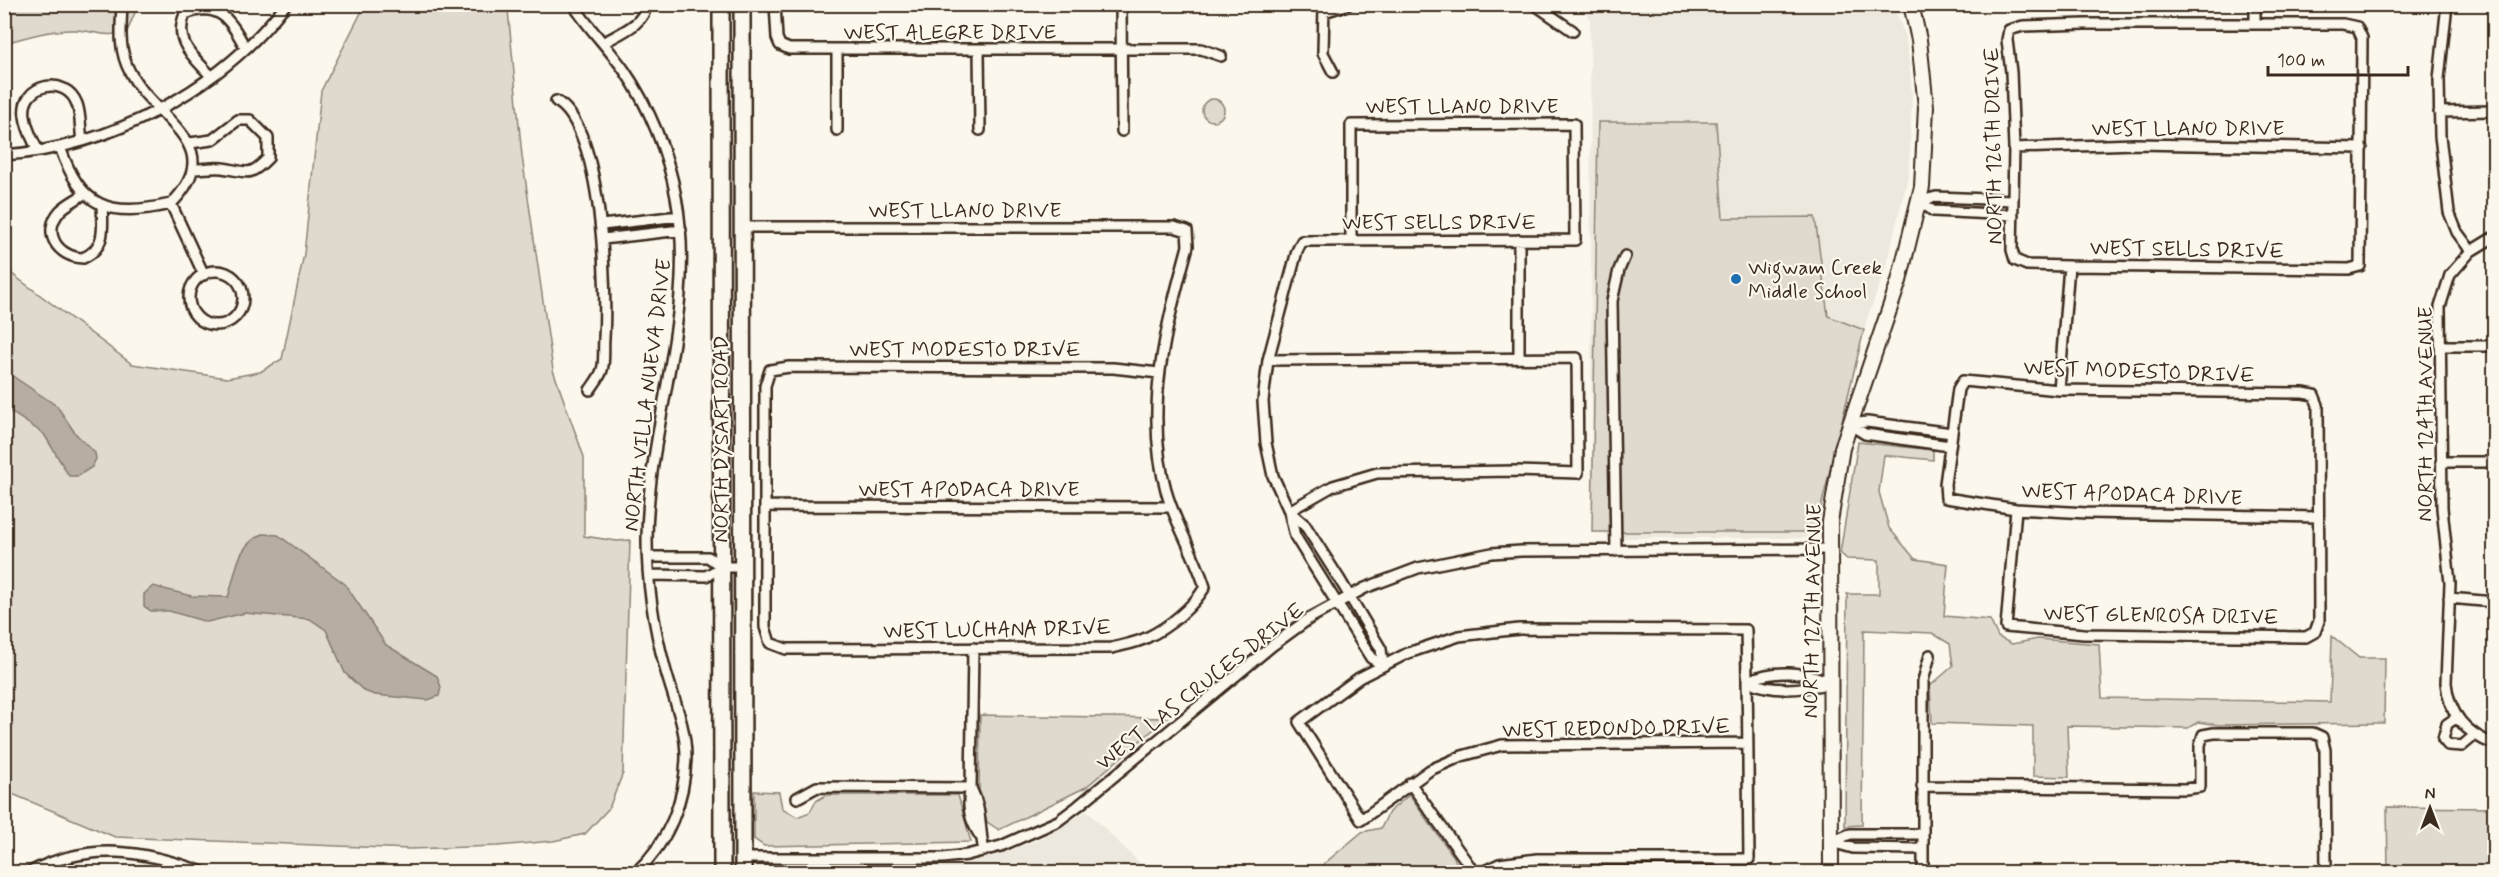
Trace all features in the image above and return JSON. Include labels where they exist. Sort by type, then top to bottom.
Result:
[{"type":"main road","name":"NORTH DYSART ROAD","points":[[721,4],[722,865]]},
{"type":"main road","name":"NORTH DYSART ROAD","points":[[742,4],[743,865]]},
{"type":"main road","points":[[722,865],[743,865]]},
{"type":"street","points":[[60,147],[72,181],[84,194],[102,206],[131,208],[171,204],[183,193],[191,180],[194,169],[190,143],[141,90],[126,65],[120,35],[122,4]]},
{"type":"street","points":[[4,155],[38,152],[82,141],[127,125],[183,98],[272,23],[286,4]]},
{"type":"street","name":"NORTH VILLA NUEVA DRIVE","points":[[573,4],[626,72],[648,113],[670,173],[681,230],[681,285],[649,499],[648,556],[659,646],[681,722],[686,756],[683,791],[672,824],[650,857],[636,873]]},
{"type":"street","points":[[603,43],[640,20],[645,14],[646,4]]},
{"type":"street","name":"WEST ALEGRE DRIVE","points":[[775,4],[777,38],[780,45],[789,49],[1201,49],[1221,56]]},
{"type":"street","points":[[1121,4],[1122,131]]},
{"type":"street","points":[[1334,72],[1323,53],[1324,8],[1349,4]]},
{"type":"street","points":[[1534,4],[1573,31]]},
{"type":"street","name":"NORTH 127TH AVENUE","points":[[1831,873],[1830,549],[1836,480],[1849,424],[1899,282],[1920,201],[1925,159],[1926,107],[1919,40],[1911,4]]},
{"type":"street","points":[[2255,4],[2255,24],[2343,24],[2357,27],[2362,38],[2362,148]]},
{"type":"street","points":[[2446,4],[2439,112],[2449,212],[2457,232],[2471,251]]},
{"type":"street","points":[[211,76],[188,52],[180,34],[185,14],[196,7],[210,6],[221,9],[245,47]]},
{"type":"street","name":"NORTH 126TH DRIVE","points":[[2015,260],[2012,250],[2012,72],[2007,40],[2009,30],[2023,26],[2085,24],[2255,24]]},
{"type":"street","points":[[837,50],[837,130]]},
{"type":"street","points":[[980,50],[980,130]]},
{"type":"street","points":[[38,152],[24,115],[27,102],[35,91],[43,86],[54,85],[68,91],[77,104],[82,141]]},
{"type":"street","points":[[556,101],[565,106],[571,115],[587,154],[602,225],[606,309],[602,370],[590,390]]},
{"type":"street","points":[[2439,112],[2494,111]]},
{"type":"street","points":[[190,143],[212,140],[238,120],[250,120],[268,138],[268,158],[256,171],[240,173],[222,168],[194,169]]},
{"type":"street","name":"WEST LLANO DRIVE","points":[[1351,241],[1351,125],[1574,124],[1575,240]]},
{"type":"street","name":"WEST LLANO DRIVE","points":[[2013,148],[2135,144],[2362,148]]},
{"type":"street","name":"WEST SELLS DRIVE","points":[[2015,260],[2027,265],[2069,266],[2349,269],[2360,266],[2362,148]]},
{"type":"street","points":[[84,194],[60,211],[51,228],[52,239],[66,255],[83,258],[98,248],[103,234],[102,206]]},
{"type":"street","points":[[1920,201],[1936,197],[2013,200]]},
{"type":"street","points":[[1920,201],[1933,211],[2013,215]]},
{"type":"street","points":[[171,204],[204,275]]},
{"type":"street","points":[[602,225],[679,216]]},
{"type":"street","name":"WEST LLANO DRIVE","points":[[742,227],[1174,227],[1187,231],[1188,246],[1162,342],[1159,374]]},
{"type":"street","points":[[603,239],[681,230]]},
{"type":"street","name":"NORTH 124TH AVENUE","points":[[2494,237],[2471,251],[2456,266],[2442,296],[2440,346],[2442,508],[2450,574],[2446,683],[2448,699],[2456,718],[2464,727],[2494,744]]},
{"type":"street","points":[[1519,240],[1519,358]]},
{"type":"street","name":"WEST SELLS DRIVE","points":[[1268,360],[1297,251],[1302,241],[1575,240]]},
{"type":"street","points":[[1616,550],[1612,301],[1619,270],[1625,256]]},
{"type":"street","points":[[2059,390],[2069,266]]},
{"type":"street","points":[[220,272],[236,280],[241,287],[243,304],[240,312],[227,323],[209,324],[194,314],[190,306],[192,288],[204,275],[220,272]]},
{"type":"street","points":[[2440,346],[2494,346]]},
{"type":"street","points":[[1289,511],[1333,486],[1377,473],[1516,471],[1578,473],[1577,358],[1268,360],[1263,401],[1266,443],[1273,476],[1289,511],[1296,536],[1371,658],[1383,665]]},
{"type":"street","name":"WEST MODESTO DRIVE","points":[[766,506],[765,386],[771,370],[789,367],[1113,368],[1159,374]]},
{"type":"street","points":[[1159,374],[1157,423],[1161,470],[1172,507]]},
{"type":"street","name":"WEST MODESTO DRIVE","points":[[1952,433],[1958,390],[1963,381],[2059,390],[2302,393],[2314,396],[2318,405],[2318,517]]},
{"type":"street","points":[[1867,422],[1952,433],[1950,446],[1865,434],[1849,424],[1867,422]]},
{"type":"street","name":"WEST APODACA DRIVE","points":[[1950,446],[1945,484],[1946,498],[2016,509],[2099,513],[2318,517]]},
{"type":"street","points":[[2441,462],[2494,462]]},
{"type":"street","name":"WEST APODACA DRIVE","points":[[766,506],[1172,507]]},
{"type":"street","name":"WEST LUCHANA DRIVE","points":[[766,506],[765,627],[770,643],[786,650],[1112,648],[1148,637],[1181,614],[1199,597],[1205,587],[1172,507]]},
{"type":"street","name":"WEST GLENROSA DRIVE","points":[[2016,509],[2006,627],[2084,634],[2306,637],[2315,632],[2319,621],[2318,517]]},
{"type":"street","points":[[1289,511],[1305,525],[1350,596],[1381,649],[1383,665]]},
{"type":"street","name":"WEST LAS CRUCES DRIVE","points":[[743,865],[943,858],[984,851],[1058,821],[1280,640],[1350,596],[1418,568],[1461,558],[1521,551],[1830,549]]},
{"type":"street","points":[[648,556],[708,557],[722,567]]},
{"type":"street","points":[[649,575],[706,576],[722,567],[743,567]]},
{"type":"street","points":[[2449,598],[2494,602]]},
{"type":"street","points":[[1383,665],[1408,653],[1459,636],[1519,629],[1746,630],[1749,858],[1537,858],[1499,864],[1482,873]]},
{"type":"street","points":[[973,648],[971,788],[967,801],[974,808],[984,851]]},
{"type":"street","points":[[1923,873],[1923,681],[1930,656]]},
{"type":"street","name":"WEST REDONDO DRIVE","points":[[1383,665],[1359,678],[1299,722],[1361,820],[1430,770],[1462,756],[1502,745],[1748,743]]},
{"type":"street","points":[[1748,681],[1762,674],[1815,675],[1831,683]]},
{"type":"street","points":[[2456,718],[2444,730],[2443,739],[2448,745],[2462,747],[2475,735]]},
{"type":"street","points":[[1923,786],[2185,789],[2200,787],[2200,745],[2203,735],[2313,733],[2322,737],[2325,750],[2326,873]]},
{"type":"street","points":[[1410,783],[1473,873]]},
{"type":"street","points":[[797,798],[817,787],[971,788]]},
{"type":"street","points":[[1831,842],[1850,834],[1923,834]]},
{"type":"street","points":[[1831,842],[1853,848],[1923,849]]},
{"type":"street","points":[[30,873],[70,858],[110,852],[154,856],[203,873]]},
{"type":"shaded area","name":"Wigwam Creek Middle School","points":[[1588,4],[1893,5],[1905,35],[1910,67],[1912,96],[1909,173],[1885,270],[1842,388],[1817,521],[1805,538],[1626,538],[1592,532],[1590,19],[1584,10]]},
{"type":"shaded area","points":[[5,5],[138,5],[127,32],[106,34],[75,30],[57,31],[5,43]]},
{"type":"shaded area","points":[[365,5],[517,5],[508,10],[522,156],[553,370],[584,457],[584,536],[617,541],[630,540],[623,773],[609,808],[585,834],[553,841],[498,846],[410,849],[115,837],[5,791],[4,268],[132,364],[227,378],[260,372],[282,359],[304,254],[321,91]]},
{"type":"shaded area","points":[[1213,99],[1221,102],[1224,110],[1221,118],[1213,121],[1205,118],[1202,110],[1205,102]]},
{"type":"shaded area","points":[[1598,122],[1716,122],[1723,218],[1815,217],[1828,316],[1864,330],[1815,532],[1592,532]]},
{"type":"shaded area","points":[[5,371],[57,406],[75,433],[95,453],[96,459],[92,467],[78,476],[69,476],[44,434],[5,408]]},
{"type":"shaded area","points":[[1858,442],[1933,450],[1933,460],[1884,455],[1879,492],[1889,528],[1915,559],[1948,564],[1944,616],[1990,620],[1998,637],[2012,644],[2038,639],[2099,644],[2102,698],[2330,702],[2332,636],[2359,658],[2385,658],[2384,723],[2219,725],[2198,722],[2188,728],[2067,726],[2069,777],[2033,776],[2033,726],[1932,723],[1930,686],[1953,666],[1950,644],[1932,633],[1864,630],[1862,825],[1845,826],[1847,594],[1879,594],[1879,560],[1847,559],[1840,553]]},
{"type":"shaded area","points":[[263,534],[278,535],[345,584],[386,645],[437,676],[441,687],[439,696],[428,700],[375,695],[364,691],[345,673],[326,630],[310,619],[245,613],[207,622],[169,611],[151,611],[144,606],[144,594],[153,586],[191,596],[228,597],[242,553],[247,545]]},
{"type":"shaded area","points":[[980,715],[1167,718],[1086,787],[999,830],[987,822],[979,791]]},
{"type":"shaded area","points":[[754,791],[779,792],[782,808],[797,817],[810,812],[816,801],[826,795],[958,795],[971,842],[764,846],[754,839]]},
{"type":"shaded area","points":[[1409,795],[1454,857],[1460,872],[1320,872],[1319,868],[1362,832],[1381,828],[1389,812]]},
{"type":"shaded area","points":[[2387,807],[2494,808],[2494,872],[2388,872]]},
{"type":"shaded area","points":[[1087,811],[1149,872],[753,872],[764,866],[951,863],[995,856],[1038,840]]},
{"type":"place","name":"Wigwam Creek Middle School","points":[[1736,279]]}]
